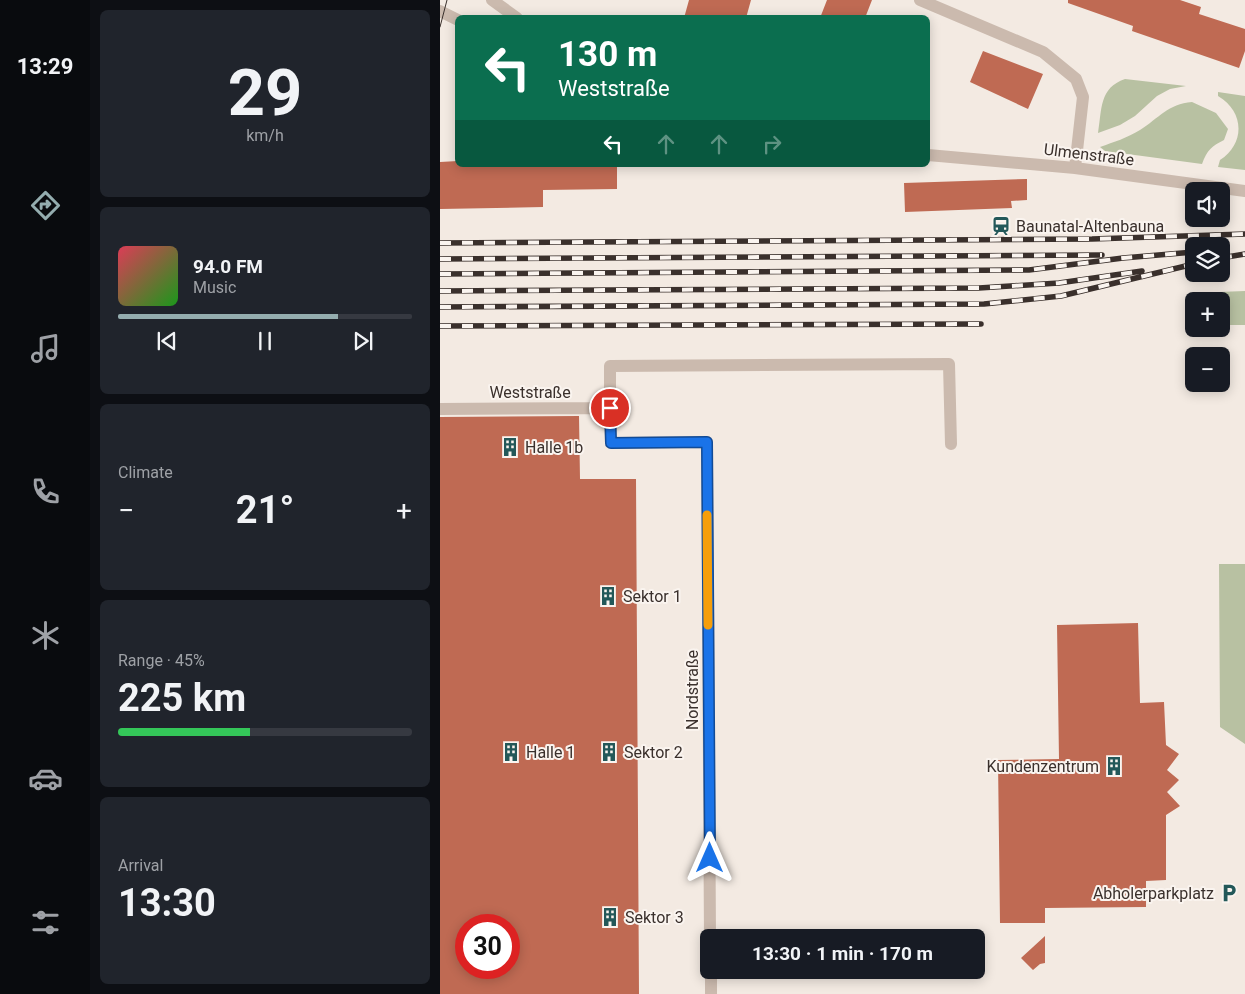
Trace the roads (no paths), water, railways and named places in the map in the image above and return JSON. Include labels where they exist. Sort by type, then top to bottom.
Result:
[{"type":"street","points":[[492,0],[513,15]]},
{"type":"street","points":[[920,0],[1043,52],[1076,79],[1082,97],[1075,168]]},
{"type":"street","points":[[440,10],[455,18]]},
{"type":"street","name":"Ulmenstraße","points":[[930,155],[1075,168],[1245,191]]},
{"type":"street","points":[[610,408],[610,366],[949,364],[951,444]]},
{"type":"street","name":"Weststraße","points":[[440,409],[610,408]]},
{"type":"street","name":"Nordstraße","points":[[610,408],[611,443],[707,442],[710,929]]},
{"type":"street","points":[[711,979],[711,994]]},
{"type":"tram line","points":[[440,27],[447,0]]},
{"type":"railway","points":[[440,243],[1092,239],[1245,234]]},
{"type":"railway","points":[[440,274],[1029,270],[1123,258],[1185,253]]},
{"type":"railway","points":[[1230,256],[1245,254]]},
{"type":"railway","points":[[440,259],[1102,255]]},
{"type":"railway","points":[[440,307],[984,304],[1061,296],[1185,266]]},
{"type":"railway","points":[[440,291],[979,288],[1059,283],[1142,271]]},
{"type":"railway","points":[[440,326],[981,324]]},
{"type":"place","name":"Baunatal-Altenbauna","points":[[1001,226]]},
{"type":"place","name":"Halle 1b","points":[[510,447]]},
{"type":"place","name":"Sektor 1","points":[[608,596]]},
{"type":"place","name":"Halle 1","points":[[511,752]]},
{"type":"place","name":"Sektor 2","points":[[609,752]]},
{"type":"place","name":"Kundenzentrum","points":[[1114,766]]},
{"type":"place","name":"Abholerparkplatz","points":[[1229,893]]},
{"type":"place","name":"Sektor 3","points":[[610,917]]}]
